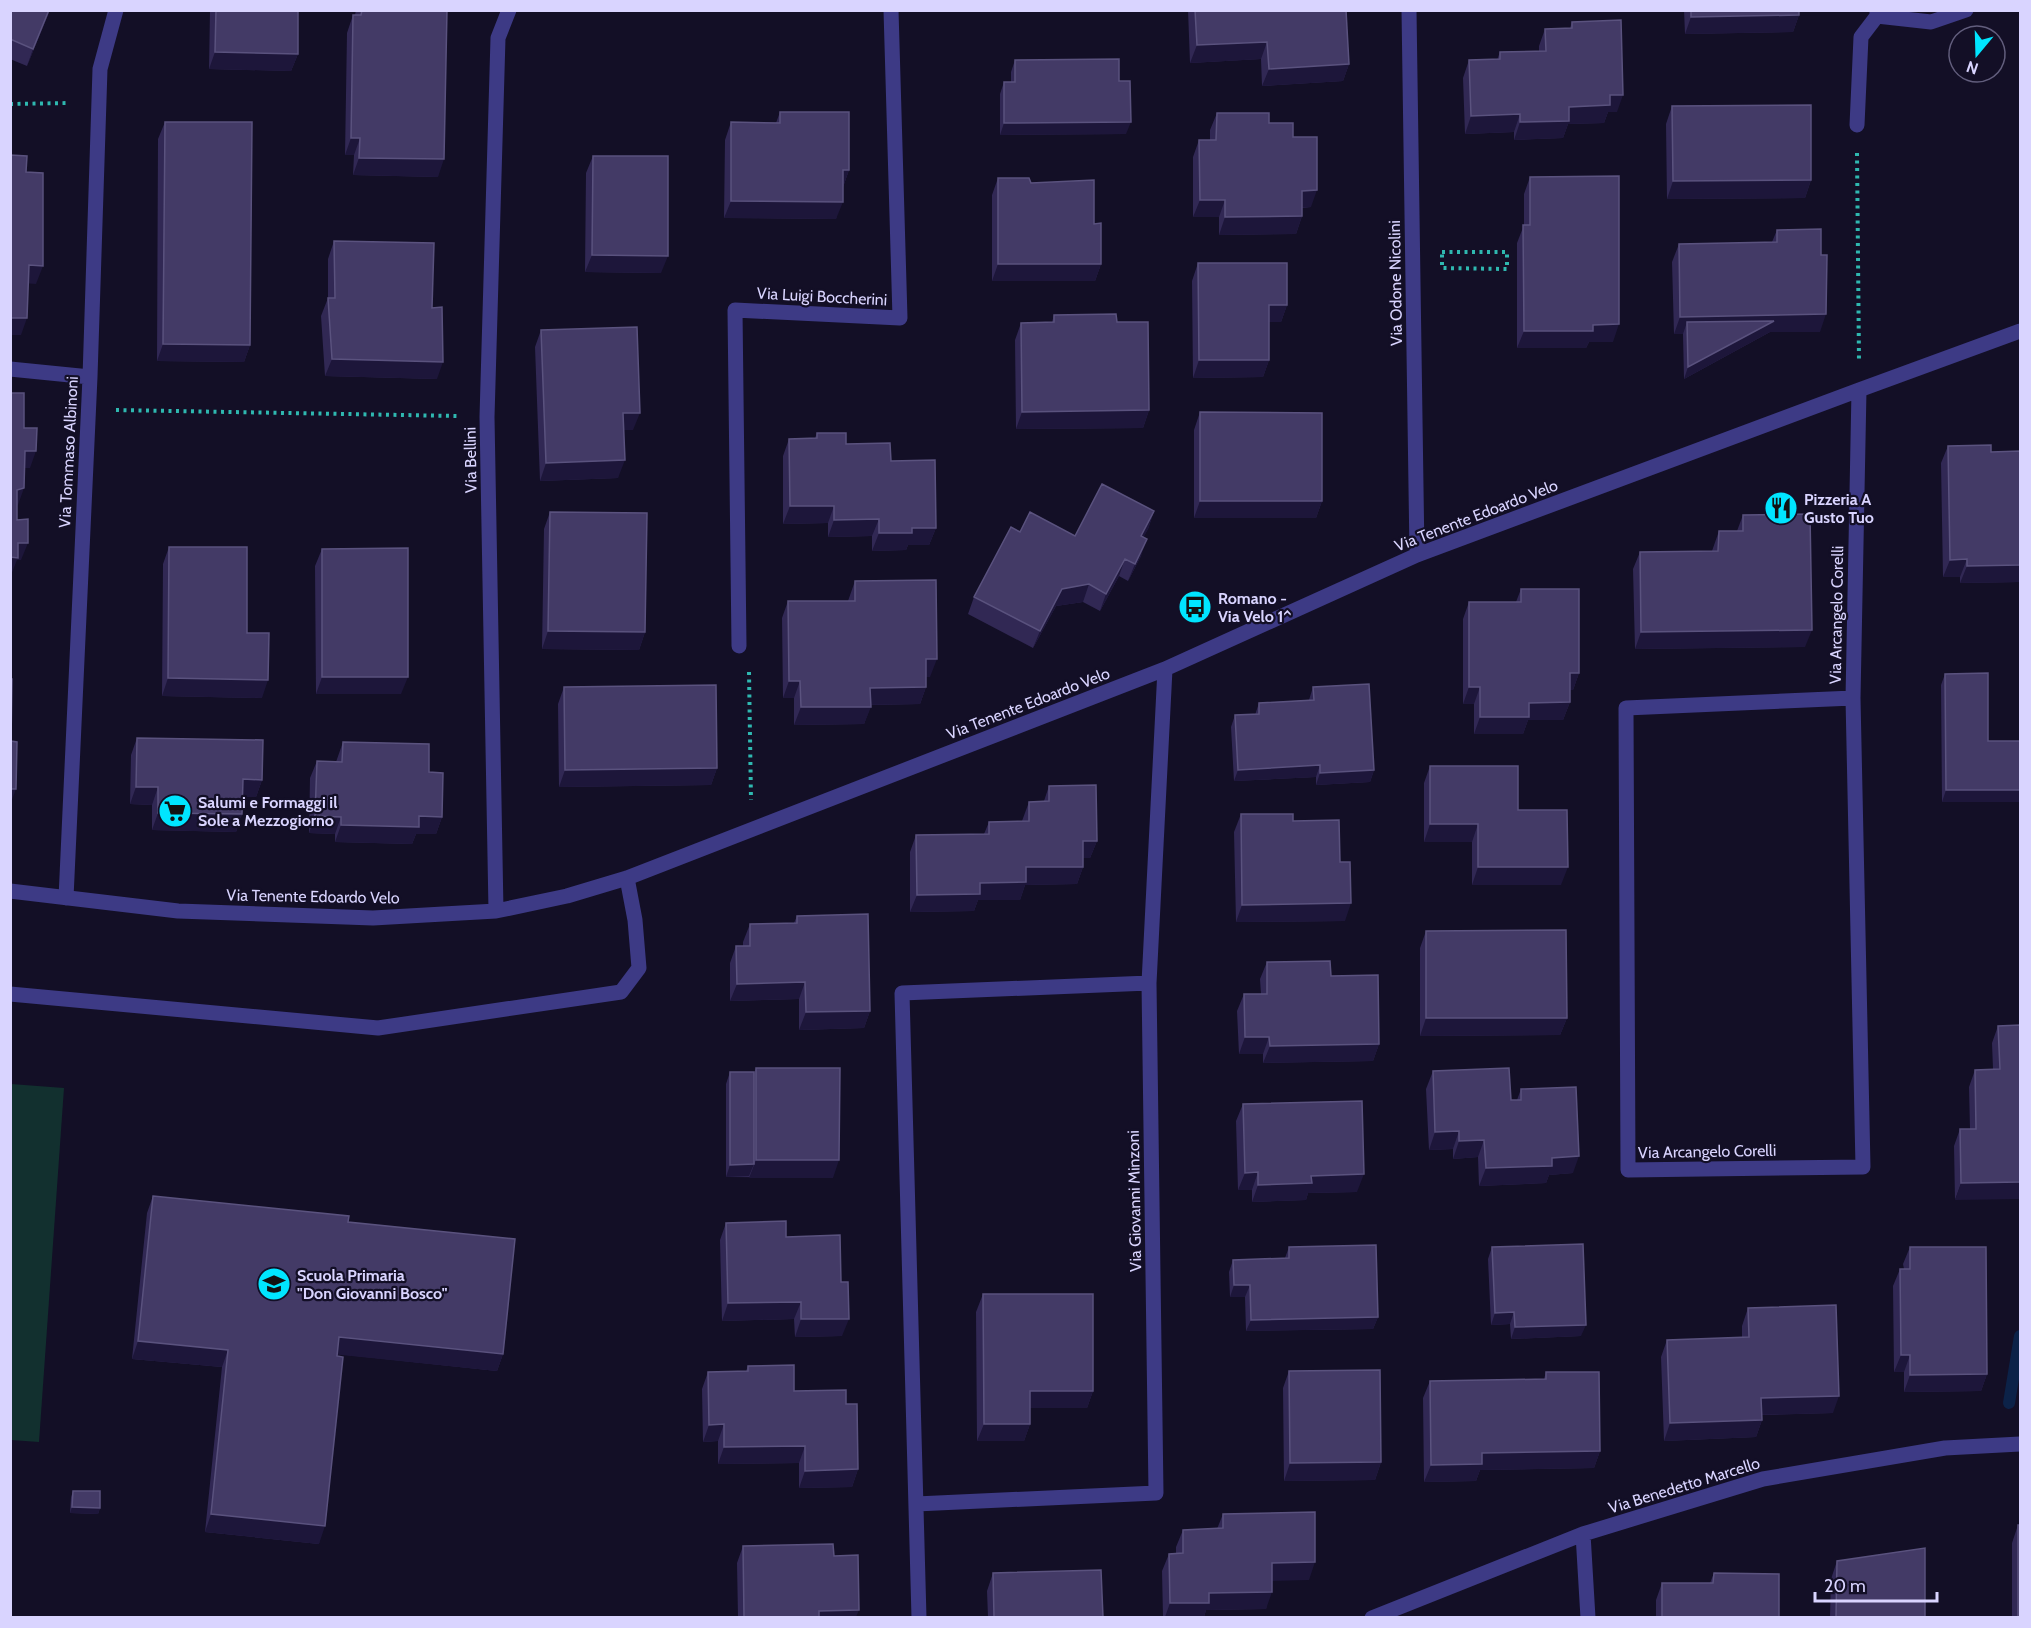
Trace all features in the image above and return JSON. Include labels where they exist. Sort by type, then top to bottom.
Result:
[{"type":"street","name":"Via Tommaso Albinoni","points":[[66,898],[90,376],[100,69],[116,10]]},
{"type":"street","name":"Via Bellini","points":[[496,911],[487,417],[498,38],[509,10]]},
{"type":"street","name":"Via Luigi Boccherini","points":[[739,646],[735,310],[900,318],[891,10]]},
{"type":"street","name":"Via Odone Nicolini","points":[[1409,10],[1417,555]]},
{"type":"street","points":[[1857,125],[1861,37],[1877,14],[1931,22],[1966,10]]},
{"type":"street","name":"Via Tenente Edoardo Velo","points":[[10,891],[178,911],[373,918],[496,911],[567,896],[627,878],[1166,669],[1417,555],[2020,332]]},
{"type":"street","points":[[10,369],[90,376]]},
{"type":"street","name":"Via Arcangelo Corelli","points":[[1853,698],[1626,708],[1628,1170],[1863,1167],[1853,698],[1859,390]]},
{"type":"street","name":"Via Giovanni Minzoni","points":[[916,1504],[1156,1493],[1149,983],[1166,669]]},
{"type":"street","points":[[10,994],[378,1028],[621,992],[639,968],[635,920],[627,878]]},
{"type":"street","points":[[919,1617],[902,993],[1149,983]]},
{"type":"street","name":"Via Benedetto Marcello","points":[[1372,1617],[1583,1534],[1763,1479],[1945,1448],[2020,1444]]},
{"type":"street","points":[[1583,1534],[1588,1617]]},
{"type":"path","points":[[10,104],[99,102]]},
{"type":"path","points":[[1857,125],[1859,390]]},
{"type":"path","points":[[1442,252],[1507,252],[1507,269],[1442,268],[1442,252]]},
{"type":"path","points":[[88,409],[487,417]]},
{"type":"path","points":[[739,646],[749,673],[752,829]]},
{"type":"green space","points":[[11,1084],[64,1088],[39,1442],[11,1440]]},
{"type":"building","points":[[10,10],[49,10],[33,49],[10,39]]},
{"type":"building","points":[[216,10],[298,10],[298,54],[215,52]]},
{"type":"building","points":[[362,10],[447,10],[444,159],[359,158],[360,138],[351,138],[353,15],[361,15]]},
{"type":"building","points":[[1195,10],[1346,10],[1349,64],[1269,69],[1267,42],[1197,45]]},
{"type":"building","points":[[1691,10],[1799,10],[1799,15],[1691,17]]},
{"type":"building","points":[[1621,20],[1623,95],[1610,95],[1610,105],[1569,107],[1569,121],[1520,122],[1520,114],[1471,116],[1469,60],[1500,59],[1500,52],[1546,51],[1545,29],[1572,28],[1572,22]]},
{"type":"building","points":[[1119,59],[1119,81],[1130,81],[1131,122],[1004,123],[1004,82],[1015,82],[1015,60]]},
{"type":"building","points":[[1811,105],[1811,180],[1673,181],[1672,106]]},
{"type":"building","points":[[780,112],[849,112],[849,170],[843,170],[843,202],[731,201],[731,122],[780,123]]},
{"type":"building","points":[[1217,113],[1269,113],[1269,123],[1293,123],[1293,137],[1317,137],[1317,190],[1302,191],[1302,216],[1225,217],[1225,200],[1200,200],[1199,140],[1216,140]]},
{"type":"building","points":[[165,122],[252,122],[250,345],[163,344]]},
{"type":"building","points":[[10,155],[27,156],[26,172],[43,173],[43,266],[29,265],[27,318],[10,318]]},
{"type":"building","points":[[593,156],[668,156],[668,256],[592,255]]},
{"type":"building","points":[[1619,176],[1619,324],[1593,325],[1593,331],[1524,331],[1523,225],[1530,225],[1530,177]]},
{"type":"building","points":[[998,178],[1029,178],[1031,183],[1094,180],[1094,224],[1101,223],[1101,264],[998,264]]},
{"type":"building","points":[[1821,229],[1821,255],[1827,255],[1826,314],[1680,317],[1679,244],[1777,242],[1777,230]]},
{"type":"building","points":[[334,241],[434,243],[432,308],[442,307],[443,362],[332,359],[328,298],[335,298]]},
{"type":"building","points":[[1198,263],[1287,263],[1287,305],[1269,305],[1269,360],[1199,360]]},
{"type":"building","points":[[1116,314],[1117,322],[1148,322],[1149,410],[1022,412],[1021,323],[1054,322],[1054,315]]},
{"type":"building","points":[[1774,321],[1688,367],[1687,322]]},
{"type":"building","points":[[637,327],[640,413],[623,413],[625,460],[546,463],[541,330]]},
{"type":"building","points":[[10,393],[24,393],[24,428],[37,428],[36,451],[25,451],[24,488],[17,490],[17,520],[28,519],[28,543],[18,543],[18,558],[10,557]]},
{"type":"building","points":[[1200,412],[1322,413],[1322,501],[1200,501]]},
{"type":"building","points":[[817,433],[846,433],[846,444],[890,443],[891,461],[935,460],[936,528],[912,528],[912,533],[879,533],[879,519],[834,520],[834,506],[790,506],[789,439],[817,438]]},
{"type":"building","points":[[1991,445],[1991,452],[2020,451],[2020,565],[1967,566],[1967,559],[1950,560],[1948,446]]},
{"type":"building","points":[[1102,484],[1154,511],[1141,536],[1147,539],[1135,564],[1125,559],[1106,594],[1089,584],[1062,589],[1040,631],[974,597],[1011,527],[1020,532],[1030,512],[1075,536]]},
{"type":"building","points":[[550,512],[647,513],[645,632],[548,631]]},
{"type":"building","points":[[1810,514],[1812,630],[1641,632],[1640,552],[1718,551],[1719,531],[1743,531],[1743,515]]},
{"type":"building","points":[[169,547],[247,547],[247,633],[269,633],[268,680],[168,678]]},
{"type":"building","points":[[408,548],[408,677],[322,677],[322,549]]},
{"type":"building","points":[[936,580],[937,659],[926,659],[926,687],[870,688],[871,707],[801,707],[800,681],[789,681],[788,601],[855,601],[855,581]]},
{"type":"building","points":[[1521,589],[1579,589],[1579,673],[1570,673],[1570,702],[1529,703],[1529,717],[1480,717],[1480,687],[1469,687],[1469,602],[1521,602]]},
{"type":"building","points":[[1988,673],[1988,741],[2020,741],[2020,790],[1946,790],[1945,674]]},
{"type":"building","points":[[10,679],[12,679],[11,741],[17,742],[16,789],[10,789]]},
{"type":"building","points":[[1369,684],[1374,770],[1320,773],[1320,765],[1238,770],[1235,715],[1259,714],[1259,703],[1314,700],[1313,687]]},
{"type":"building","points":[[716,685],[717,768],[565,770],[564,687]]},
{"type":"building","points":[[137,738],[263,740],[262,780],[243,779],[242,814],[158,813],[158,787],[136,787]]},
{"type":"building","points":[[343,742],[429,744],[429,772],[443,773],[442,817],[419,816],[419,827],[341,825],[341,817],[315,816],[317,761],[342,762]]},
{"type":"building","points":[[1430,766],[1518,766],[1518,810],[1567,810],[1568,867],[1478,867],[1478,824],[1430,824]]},
{"type":"building","points":[[1096,785],[1097,841],[1083,841],[1083,867],[1026,867],[1026,882],[980,883],[980,894],[917,895],[916,835],[989,834],[989,822],[1029,821],[1029,802],[1049,801],[1049,786]]},
{"type":"building","points":[[1241,814],[1293,814],[1293,821],[1339,820],[1340,862],[1350,862],[1351,903],[1242,905]]},
{"type":"building","points":[[868,914],[870,1011],[806,1012],[805,982],[737,984],[736,946],[750,946],[750,924],[797,923],[797,916]]},
{"type":"building","points":[[1566,930],[1567,1018],[1426,1018],[1426,931]]},
{"type":"building","points":[[1330,961],[1331,976],[1378,975],[1379,1044],[1270,1046],[1269,1037],[1245,1037],[1244,994],[1267,994],[1267,962]]},
{"type":"building","points":[[2020,1025],[2020,1182],[1961,1183],[1960,1129],[1976,1129],[1975,1070],[2000,1069],[1998,1026]]},
{"type":"building","points":[[756,1068],[840,1068],[839,1160],[756,1160]]},
{"type":"building","points":[[1509,1068],[1511,1100],[1521,1100],[1521,1089],[1576,1087],[1579,1156],[1552,1158],[1552,1166],[1486,1168],[1484,1140],[1459,1141],[1459,1131],[1435,1132],[1433,1071]]},
{"type":"building","points":[[730,1072],[754,1072],[754,1164],[730,1165]]},
{"type":"building","points":[[1362,1101],[1364,1174],[1311,1176],[1312,1183],[1258,1185],[1258,1172],[1245,1173],[1243,1104]]},
{"type":"building","points":[[153,1196],[349,1216],[348,1222],[515,1239],[503,1354],[339,1337],[337,1356],[343,1357],[325,1526],[211,1514],[228,1350],[138,1341]]},
{"type":"building","points":[[786,1221],[786,1237],[840,1235],[841,1282],[848,1282],[849,1319],[801,1319],[801,1302],[728,1303],[726,1223]]},
{"type":"building","points":[[1583,1244],[1586,1325],[1515,1327],[1514,1312],[1495,1313],[1492,1247]]},
{"type":"building","points":[[1376,1245],[1378,1317],[1251,1320],[1250,1285],[1234,1285],[1233,1260],[1289,1258],[1289,1247]]},
{"type":"building","points":[[1910,1247],[1986,1247],[1987,1374],[1910,1375],[1910,1355],[1901,1355],[1900,1269],[1910,1269]]},
{"type":"building","points":[[983,1294],[1093,1294],[1093,1391],[1030,1391],[1030,1424],[984,1424]]},
{"type":"building","points":[[1836,1305],[1839,1396],[1761,1398],[1762,1420],[1670,1423],[1667,1340],[1749,1337],[1748,1308]]},
{"type":"building","points":[[794,1365],[794,1391],[846,1390],[846,1404],[857,1404],[858,1469],[805,1471],[805,1446],[724,1447],[724,1424],[709,1425],[708,1372],[748,1371],[748,1366]]},
{"type":"building","points":[[1380,1370],[1381,1462],[1290,1463],[1289,1371]]},
{"type":"building","points":[[1546,1372],[1599,1372],[1600,1451],[1482,1453],[1482,1464],[1431,1465],[1430,1381],[1546,1379]]},
{"type":"building","points":[[73,1491],[100,1491],[100,1508],[72,1507]]},
{"type":"building","points":[[1315,1512],[1315,1562],[1272,1563],[1272,1592],[1209,1593],[1209,1603],[1170,1603],[1169,1554],[1183,1553],[1183,1530],[1223,1528],[1223,1514]]},
{"type":"building","points":[[2018,1525],[2020,1525],[2020,1617],[2018,1617]]},
{"type":"building","points":[[833,1544],[834,1556],[858,1555],[859,1610],[819,1611],[819,1617],[744,1617],[743,1546]]},
{"type":"building","points":[[1925,1548],[1925,1617],[1836,1617],[1837,1561]]},
{"type":"building","points":[[1101,1570],[1103,1617],[994,1617],[993,1573]]},
{"type":"building","points":[[1714,1573],[1779,1574],[1779,1617],[1662,1617],[1662,1583],[1713,1583]]},
{"type":"waterway","points":[[2009,1403],[2020,1336]]},
{"type":"place","name":"Pizzeria A Gusto Tuo","points":[[1781,508]]},
{"type":"place","name":"Romano - Via Velo 1^","points":[[1195,607]]},
{"type":"place","name":"Salumi e Formaggi il Sole a Mezzogiorno","points":[[175,811]]},
{"type":"place","name":"Scuola Primaria \"Don Giovanni Bosco\"","points":[[274,1284]]}]
